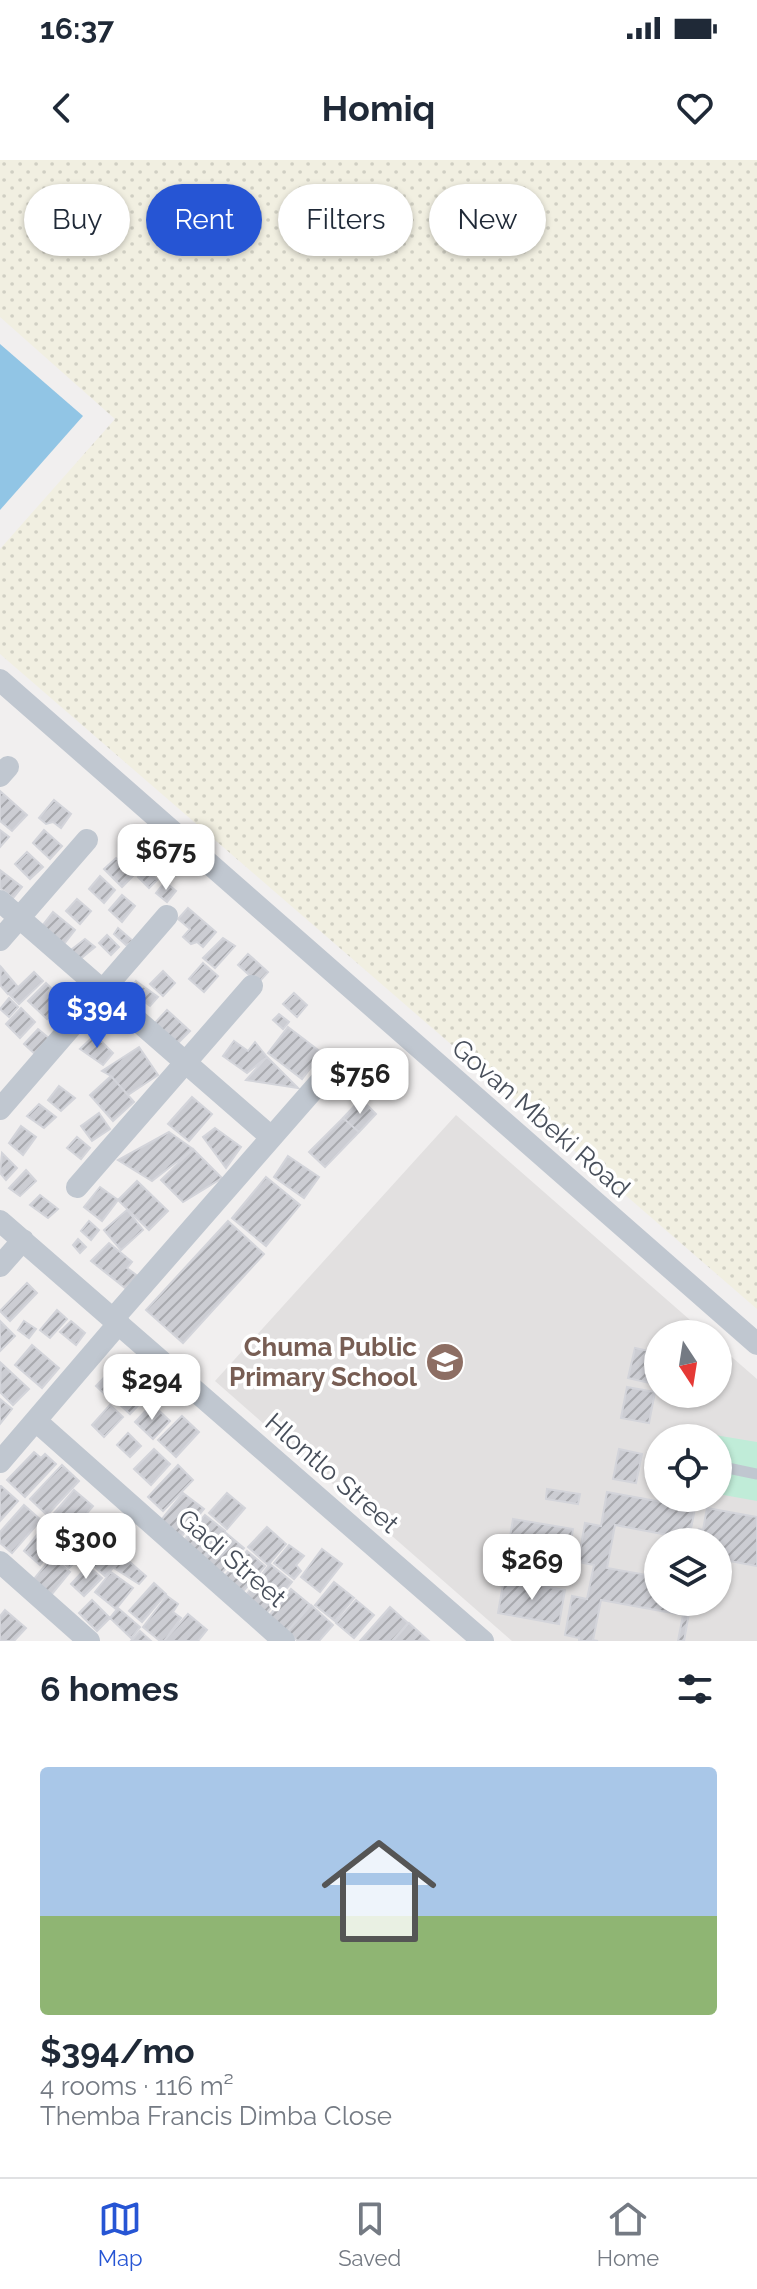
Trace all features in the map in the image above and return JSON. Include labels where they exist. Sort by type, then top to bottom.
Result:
[{"type":"street","name":"Govan Mbeki Road","points":[[0,680],[757,1344]]},
{"type":"street","points":[[0,940],[87,840]]},
{"type":"street","points":[[0,901],[270,1136]]},
{"type":"street","points":[[0,1109],[167,916]]},
{"type":"street","points":[[77,1187],[252,986]]},
{"type":"street","points":[[0,1462],[270,1136],[327,1074]]},
{"type":"street","name":"Hlontlo Street","points":[[0,1221],[483,1641]]},
{"type":"street","points":[[0,1266],[23,1240]]},
{"type":"street","name":"Gadi Street","points":[[36,1421],[284,1641]]},
{"type":"street","points":[[0,1562],[89,1641]]},
{"type":"lane","points":[[732,1469],[757,1474]]},
{"type":"shaded area","name":"Chuma Public Primary School","points":[[456,1115],[690,1320],[644,1320],[644,1408],[732,1408],[732,1357],[757,1379],[757,1641],[512,1641],[215,1381]]},
{"type":"sand","points":[[0,160],[757,160],[757,1309],[0,654],[0,549],[115,419],[0,317]]},
{"type":"green space","points":[[732,1438],[757,1442],[757,1501],[732,1497]]},
{"type":"water","points":[[0,344],[83,416],[0,510]]},
{"type":"building","points":[[0,791],[27,815],[12,831],[0,821]]},
{"type":"building","points":[[54,800],[71,814],[61,828],[53,822],[46,824],[39,818]]},
{"type":"building","points":[[0,830],[9,837],[0,847]]},
{"type":"building","points":[[44,830],[62,846],[50,859],[33,843]]},
{"type":"building","points":[[27,852],[43,867],[30,879],[15,864]]},
{"type":"building","points":[[116,858],[134,875],[122,887],[104,869]]},
{"type":"building","points":[[146,869],[157,880],[149,888],[138,877]]},
{"type":"building","points":[[0,870],[22,887],[13,898],[0,888]]},
{"type":"building","points":[[100,876],[115,890],[104,903],[89,889]]},
{"type":"building","points":[[165,882],[176,891],[167,902],[156,893]]},
{"type":"building","points":[[122,895],[135,906],[122,922],[109,910]]},
{"type":"building","points":[[77,899],[91,911],[80,924],[66,911]]},
{"type":"building","points":[[188,908],[216,932],[203,947],[197,942],[191,944],[183,937],[190,929],[178,919]]},
{"type":"building","points":[[53,912],[75,930],[64,944],[42,926]]},
{"type":"building","points":[[118,928],[133,941],[126,945],[114,934]]},
{"type":"building","points":[[107,935],[119,947],[111,955],[99,943]]},
{"type":"building","points":[[223,938],[235,946],[215,968],[203,958]]},
{"type":"building","points":[[85,939],[95,947],[79,960],[71,950]]},
{"type":"building","points":[[248,954],[268,972],[258,983],[238,965]]},
{"type":"building","points":[[203,963],[218,976],[204,992],[189,979]]},
{"type":"building","points":[[1,967],[17,986],[8,994],[0,985]]},
{"type":"building","points":[[163,971],[175,983],[163,996],[150,984]]},
{"type":"building","points":[[34,972],[43,981],[19,1004],[10,995]]},
{"type":"building","points":[[136,981],[158,997],[150,1006],[129,990]]},
{"type":"building","points":[[46,983],[64,1001],[47,1019],[28,1001]]},
{"type":"building","points":[[294,993],[307,1005],[297,1017],[283,1004]]},
{"type":"building","points":[[9,998],[18,1007],[9,1017],[0,1009]]},
{"type":"building","points":[[21,1008],[35,1022],[20,1038],[6,1024]]},
{"type":"building","points":[[167,1010],[190,1031],[174,1047],[152,1026]]},
{"type":"building","points":[[279,1014],[289,1022],[283,1029],[273,1020]]},
{"type":"building","points":[[288,1027],[322,1053],[302,1079],[268,1053]]},
{"type":"building","points":[[38,1029],[50,1039],[35,1054],[24,1044]]},
{"type":"building","points":[[95,1035],[113,1053],[103,1065],[80,1049]]},
{"type":"building","points":[[234,1041],[248,1051],[255,1042],[267,1057],[247,1073],[223,1056]]},
{"type":"building","points":[[139,1047],[158,1075],[128,1095],[111,1076],[102,1071]]},
{"type":"building","points":[[267,1057],[298,1088],[246,1080]]},
{"type":"building","points":[[361,1067],[391,1091],[386,1098],[351,1069]]},
{"type":"building","points":[[111,1076],[134,1102],[113,1121],[90,1095]]},
{"type":"building","points":[[59,1086],[75,1098],[61,1111],[48,1100]]},
{"type":"building","points":[[192,1097],[212,1114],[189,1141],[168,1124]]},
{"type":"building","points":[[361,1099],[376,1114],[359,1132],[343,1118]]},
{"type":"building","points":[[39,1104],[56,1117],[44,1128],[27,1116]]},
{"type":"building","points":[[99,1113],[110,1129],[92,1141],[81,1126]]},
{"type":"building","points":[[343,1118],[359,1132],[325,1167],[309,1152]]},
{"type":"building","points":[[21,1126],[36,1137],[23,1155],[9,1143]]},
{"type":"building","points":[[215,1128],[241,1147],[226,1168],[203,1137]]},
{"type":"building","points":[[169,1132],[193,1149],[152,1181],[118,1160]]},
{"type":"building","points":[[77,1137],[90,1148],[81,1159],[67,1148]]},
{"type":"building","points":[[193,1149],[222,1178],[183,1202],[161,1180]]},
{"type":"building","points":[[2,1153],[17,1168],[6,1180],[0,1173]]},
{"type":"building","points":[[288,1156],[319,1177],[304,1198],[274,1177]]},
{"type":"building","points":[[26,1170],[36,1181],[20,1196],[9,1188]]},
{"type":"building","points":[[266,1177],[300,1205],[266,1246],[232,1218]]},
{"type":"building","points":[[137,1181],[168,1211],[149,1230],[118,1200]]},
{"type":"building","points":[[100,1187],[118,1200],[102,1221],[84,1207]]},
{"type":"building","points":[[40,1195],[58,1209],[48,1218],[30,1205]]},
{"type":"building","points":[[127,1210],[143,1230],[121,1250],[104,1230]]},
{"type":"building","points":[[89,1221],[99,1230],[91,1240],[81,1231]]},
{"type":"building","points":[[228,1221],[264,1254],[183,1343],[146,1310]]},
{"type":"building","points":[[78,1239],[86,1247],[80,1253],[73,1245]]},
{"type":"building","points":[[109,1243],[132,1262],[127,1268],[139,1277],[125,1288],[91,1261]]},
{"type":"building","points":[[27,1283],[37,1293],[10,1321],[0,1311]]},
{"type":"building","points":[[57,1310],[67,1319],[50,1338],[40,1330]]},
{"type":"building","points":[[0,1321],[15,1336],[0,1351]]},
{"type":"building","points":[[24,1321],[36,1329],[29,1338],[18,1330]]},
{"type":"building","points":[[71,1321],[85,1333],[76,1345],[60,1332]]},
{"type":"building","points":[[32,1345],[59,1368],[42,1388],[15,1365]]},
{"type":"building","points":[[635,1348],[644,1350],[644,1382],[628,1378]]},
{"type":"building","points":[[121,1360],[134,1372],[109,1398],[96,1386]]},
{"type":"building","points":[[1,1363],[29,1389],[13,1405],[0,1392]]},
{"type":"building","points":[[135,1385],[147,1396],[130,1414],[118,1403]]},
{"type":"building","points":[[627,1387],[644,1390],[644,1408],[652,1408],[649,1423],[621,1418]]},
{"type":"building","points":[[0,1399],[12,1409],[0,1424]]},
{"type":"building","points":[[152,1404],[170,1421],[153,1439],[135,1422]]},
{"type":"building","points":[[110,1405],[123,1417],[104,1437],[92,1425]]},
{"type":"building","points":[[182,1416],[199,1432],[176,1457],[158,1440]]},
{"type":"building","points":[[128,1433],[141,1446],[130,1457],[117,1445]]},
{"type":"building","points":[[154,1449],[170,1464],[151,1485],[134,1469]]},
{"type":"building","points":[[619,1449],[642,1454],[636,1483],[613,1479]]},
{"type":"building","points":[[34,1452],[41,1458],[45,1454],[56,1464],[25,1497],[7,1480]]},
{"type":"building","points":[[62,1465],[79,1481],[47,1515],[30,1499]]},
{"type":"building","points":[[178,1465],[193,1480],[163,1511],[148,1497]]},
{"type":"building","points":[[0,1486],[18,1501],[0,1521]]},
{"type":"building","points":[[547,1489],[580,1494],[578,1504],[546,1499]]},
{"type":"building","points":[[74,1490],[93,1506],[63,1541],[44,1525]]},
{"type":"building","points":[[607,1492],[644,1499],[644,1512],[694,1512],[691,1528],[644,1528],[644,1530],[615,1525],[607,1568],[644,1575],[644,1608],[601,1600],[593,1640],[598,1641],[579,1641],[579,1638],[565,1635],[572,1596],[587,1599],[594,1565],[578,1562],[585,1523],[601,1526]]},
{"type":"building","points":[[183,1493],[204,1509],[177,1542],[157,1525]]},
{"type":"building","points":[[227,1493],[245,1508],[227,1529],[209,1513]]},
{"type":"building","points":[[24,1505],[41,1520],[12,1553],[0,1543],[0,1532]]},
{"type":"building","points":[[706,1512],[757,1517],[757,1566],[732,1562],[732,1528],[703,1528]]},
{"type":"building","points":[[205,1515],[225,1531],[200,1561],[180,1545]]},
{"type":"building","points":[[513,1519],[573,1529],[567,1566],[507,1555]]},
{"type":"building","points":[[80,1523],[97,1540],[69,1568],[52,1552]]},
{"type":"building","points":[[267,1527],[286,1544],[268,1565],[248,1547]]},
{"type":"building","points":[[41,1530],[57,1544],[40,1565],[24,1551]]},
{"type":"building","points":[[226,1533],[244,1548],[219,1576],[202,1560]]},
{"type":"building","points":[[105,1539],[124,1557],[105,1576],[86,1559]]},
{"type":"building","points":[[289,1545],[304,1556],[296,1565],[301,1571],[294,1579],[274,1563]]},
{"type":"building","points":[[322,1549],[342,1564],[320,1592],[301,1577]]},
{"type":"building","points":[[247,1551],[265,1566],[240,1595],[222,1579]]},
{"type":"building","points":[[52,1557],[70,1572],[47,1600],[29,1585]]},
{"type":"building","points":[[124,1557],[146,1576],[139,1584],[114,1568]]},
{"type":"building","points":[[270,1564],[292,1582],[264,1616],[243,1599]]},
{"type":"building","points":[[88,1566],[102,1578],[84,1596],[71,1584]]},
{"type":"building","points":[[111,1572],[133,1588],[116,1609],[95,1592]]},
{"type":"building","points":[[504,1579],[565,1590],[559,1624],[498,1613]]},
{"type":"building","points":[[334,1582],[354,1598],[335,1621],[315,1605]]},
{"type":"building","points":[[154,1583],[166,1594],[142,1622],[129,1611]]},
{"type":"building","points":[[291,1589],[309,1604],[287,1632],[268,1617]]},
{"type":"building","points":[[167,1596],[178,1604],[173,1612],[181,1618],[164,1641],[160,1641],[143,1627]]},
{"type":"building","points":[[92,1600],[110,1618],[97,1631],[79,1613]]},
{"type":"building","points":[[356,1600],[374,1615],[354,1638],[336,1623]]},
{"type":"building","points":[[311,1605],[333,1625],[319,1641],[298,1641],[287,1632]]},
{"type":"building","points":[[390,1607],[408,1623],[392,1641],[360,1641]]},
{"type":"building","points":[[118,1608],[140,1627],[131,1638],[110,1618]]},
{"type":"building","points":[[5,1610],[26,1628],[14,1641],[0,1641],[0,1616]]},
{"type":"building","points":[[188,1614],[207,1630],[198,1641],[164,1641]]},
{"type":"building","points":[[683,1616],[688,1616],[684,1641],[678,1641]]},
{"type":"building","points":[[409,1623],[429,1641],[393,1641]]},
{"type":"building","points":[[140,1631],[151,1641],[131,1641]]},
{"type":"place","name":"Chuma Public Primary School","points":[[445,1362]]}]
